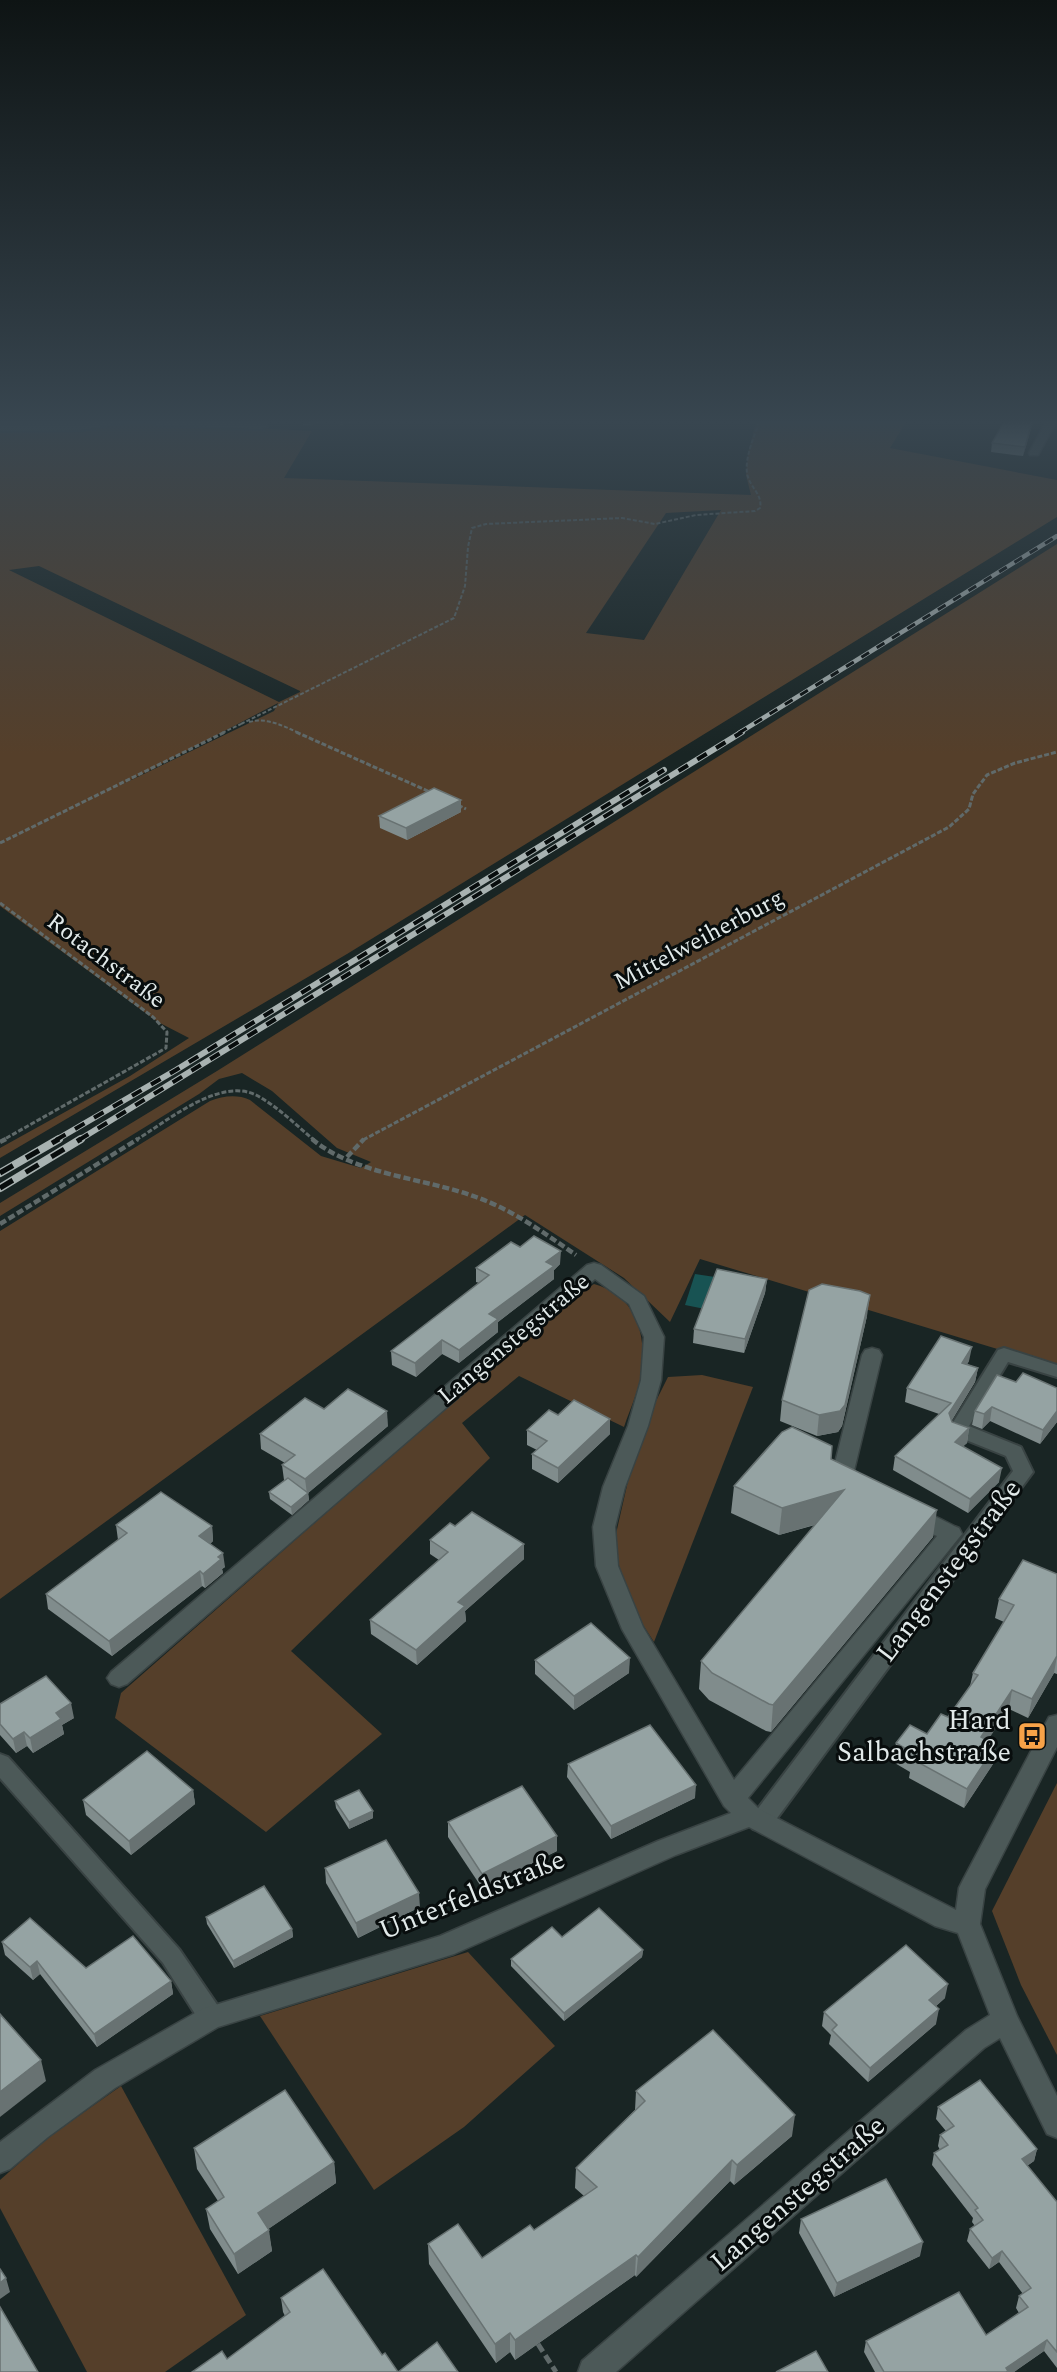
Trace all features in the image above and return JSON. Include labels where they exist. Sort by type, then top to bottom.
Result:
[{"type":"street","name":"Langenstegstraße","points":[[119,1678],[594,1269],[637,1300],[654,1337],[651,1380],[639,1426],[614,1487],[604,1527],[607,1566],[633,1629],[748,1812],[951,1534],[841,1483],[872,1355]]},
{"type":"street","points":[[1057,1724],[972,1888],[968,1924],[1005,2020],[1057,2125]]},
{"type":"street","points":[[748,1812],[944,1918],[968,1924]]},
{"type":"street","name":"Unterfeldstraße","points":[[0,2160],[38,2128],[105,2079],[211,2017],[446,1946],[748,1812]]},
{"type":"street","name":"Langenstegstraße","points":[[593,2372],[975,2039],[1005,2020]]},
{"type":"lane","name":"Langenstegstraße","points":[[748,1812],[1023,1472],[1014,1452],[958,1429],[1004,1354],[1057,1371]]},
{"type":"lane","points":[[0,1763],[171,1956],[211,2017]]},
{"type":"path","points":[[0,843],[454,618],[466,584],[467,540],[470,533]]},
{"type":"path","points":[[241,724],[257,720],[274,722],[431,792]]},
{"type":"path","name":"Mittelweiherburg","points":[[347,1157],[366,1137],[949,827],[969,809],[973,794],[987,775],[1016,763],[1057,752]]},
{"type":"path","points":[[449,801],[466,809]]},
{"type":"path","name":"Rotachstraße","points":[[0,903],[153,1017],[167,1032],[166,1048],[0,1142]]},
{"type":"path","points":[[0,1224],[206,1097],[234,1090],[254,1094],[273,1106],[328,1152],[386,1172],[477,1197],[523,1219],[594,1269]]},
{"type":"path","points":[[538,2344],[556,2372]]},
{"type":"shaded area","points":[[0,533],[653,533],[586,633],[644,640],[708,533],[1032,533],[347,954],[0,1158],[0,1148],[130,1076],[189,1038],[158,1022],[0,906]],"holes":[[[39,566],[300,691],[300,692],[279,702],[9,570]],[[278,703],[274,711],[121,785]]]},
{"type":"shaded area","points":[[1057,544],[1057,1367],[700,1259],[670,1322],[624,1278],[525,1215],[0,1599],[0,1231],[210,1101],[225,1097],[235,1096],[250,1100],[321,1156],[361,1168],[371,1162],[337,1148],[272,1091],[242,1073],[219,1079],[199,1094],[0,1216],[0,1203],[217,1071]]},
{"type":"shaded area","points":[[594,1284],[608,1289],[628,1305],[639,1328],[642,1341],[641,1376],[624,1427],[519,1376],[462,1423],[490,1458],[291,1651],[382,1734],[266,1832],[115,1718],[121,1693],[565,1303]]},
{"type":"shaded area","points":[[702,1375],[753,1387],[654,1642],[634,1611],[613,1547],[628,1481],[655,1403],[668,1377]]},
{"type":"shaded area","points":[[1057,1783],[1057,2055],[1021,1985],[992,1911]]},
{"type":"shaded area","points":[[468,1952],[555,2046],[464,2127],[374,2190],[260,2016]]},
{"type":"shaded area","points":[[121,2086],[246,2315],[165,2372],[87,2372],[0,2208],[0,2180],[50,2136]]},
{"type":"water","points":[[695,1274],[715,1277],[705,1309],[685,1305]]},
{"type":"building","points":[[434,788],[461,800],[406,828],[379,816]]},
{"type":"building","points":[[534,1236],[561,1251],[546,1262],[554,1266],[489,1314],[498,1319],[459,1350],[442,1340],[415,1363],[391,1351],[489,1275],[476,1268],[511,1242],[520,1247]]},
{"type":"building","points":[[717,1269],[767,1279],[745,1339],[694,1329]]},
{"type":"building","points":[[822,1284],[870,1295],[845,1405],[840,1411],[819,1415],[782,1400],[809,1290]]},
{"type":"building","points":[[941,1336],[972,1347],[962,1363],[978,1368],[949,1413],[952,1422],[969,1428],[955,1442],[1002,1468],[970,1499],[895,1456],[951,1403],[907,1388]]},
{"type":"building","points":[[1023,1373],[1057,1388],[1057,1411],[1043,1430],[992,1407],[984,1414],[975,1411],[997,1375],[1016,1382]]},
{"type":"building","points":[[348,1389],[387,1411],[305,1479],[282,1465],[295,1455],[260,1434],[305,1398],[324,1409]]},
{"type":"building","points":[[574,1400],[610,1419],[558,1468],[532,1454],[547,1441],[527,1430],[549,1410],[558,1415]]},
{"type":"building","points":[[792,1427],[832,1446],[831,1459],[937,1510],[773,1705],[712,1673],[701,1661],[844,1490],[782,1508],[734,1486],[782,1432]]},
{"type":"building","points":[[288,1478],[308,1493],[291,1507],[269,1492]]},
{"type":"building","points":[[161,1492],[212,1526],[199,1536],[223,1553],[218,1557],[221,1559],[203,1574],[200,1571],[109,1641],[46,1594],[127,1533],[116,1525]]},
{"type":"building","points":[[472,1512],[524,1544],[458,1602],[465,1606],[416,1650],[370,1620],[448,1552],[430,1540],[450,1523],[455,1526]]},
{"type":"building","points":[[1023,1560],[1057,1574],[1057,1656],[1032,1699],[1012,1690],[981,1737],[996,1745],[967,1789],[912,1759],[915,1754],[896,1743],[910,1725],[927,1734],[941,1714],[948,1717],[978,1675],[973,1673],[1014,1605],[999,1599]]},
{"type":"building","points":[[591,1623],[630,1658],[574,1696],[535,1660]]},
{"type":"building","points":[[46,1676],[71,1703],[56,1713],[61,1719],[30,1738],[24,1732],[13,1739],[0,1724],[0,1704]]},
{"type":"building","points":[[650,1725],[696,1785],[611,1826],[568,1764]]},
{"type":"building","points":[[147,1751],[193,1790],[129,1841],[83,1800]]},
{"type":"building","points":[[522,1786],[557,1836],[482,1874],[448,1822]]},
{"type":"building","points":[[359,1790],[373,1811],[349,1822],[335,1801]]},
{"type":"building","points":[[386,1840],[419,1893],[356,1923],[325,1868]]},
{"type":"building","points":[[264,1886],[292,1929],[233,1961],[206,1917]]},
{"type":"building","points":[[599,1908],[643,1950],[564,2013],[511,1959],[552,1927],[562,1937]]},
{"type":"building","points":[[30,1918],[86,1968],[133,1936],[171,1981],[94,2034],[37,1961],[30,1967],[2,1942]]},
{"type":"building","points":[[906,1945],[948,1984],[929,2000],[939,2009],[870,2068],[832,2030],[837,2025],[824,2012]]},
{"type":"building","points":[[0,2014],[41,2060],[0,2092]]},
{"type":"building","points":[[713,2030],[795,2115],[737,2165],[732,2160],[638,2257],[636,2255],[515,2340],[510,2333],[495,2344],[428,2244],[458,2224],[482,2258],[530,2225],[534,2230],[597,2187],[576,2168],[645,2101],[636,2091]]},
{"type":"building","points":[[980,2080],[1037,2149],[1022,2159],[1057,2202],[1057,2352],[1047,2340],[1006,2368],[1008,2371],[1006,2372],[884,2372],[866,2341],[959,2292],[986,2335],[1028,2307],[1019,2296],[1031,2288],[1002,2251],[992,2258],[970,2229],[983,2220],[975,2210],[978,2208],[934,2153],[948,2145],[940,2135],[954,2126],[938,2107]]},
{"type":"building","points":[[285,2090],[334,2162],[258,2213],[269,2230],[234,2254],[206,2209],[224,2197],[194,2148]]},
{"type":"building","points":[[886,2179],[923,2242],[837,2283],[801,2219]]},
{"type":"building","points":[[0,2269],[6,2278],[0,2283]]},
{"type":"building","points":[[323,2269],[382,2355],[385,2353],[398,2372],[192,2372],[222,2351],[227,2359],[290,2312],[281,2298]]},
{"type":"building","points":[[0,2307],[38,2372],[0,2372]]},
{"type":"building","points":[[437,2342],[458,2372],[398,2372]]},
{"type":"building","points":[[816,2351],[828,2372],[776,2372]]},
{"type":"railway","points":[[739,733],[1057,536]]},
{"type":"railway","points":[[79,1140],[742,732]]},
{"type":"railway","points":[[56,1140],[176,1070],[664,770]]},
{"type":"railway","points":[[0,1173],[59,1139]]},
{"type":"railway","points":[[0,1188],[81,1139]]},
{"type":"place","name":"Hard Salbachstraße","points":[[1032,1736]]}]
